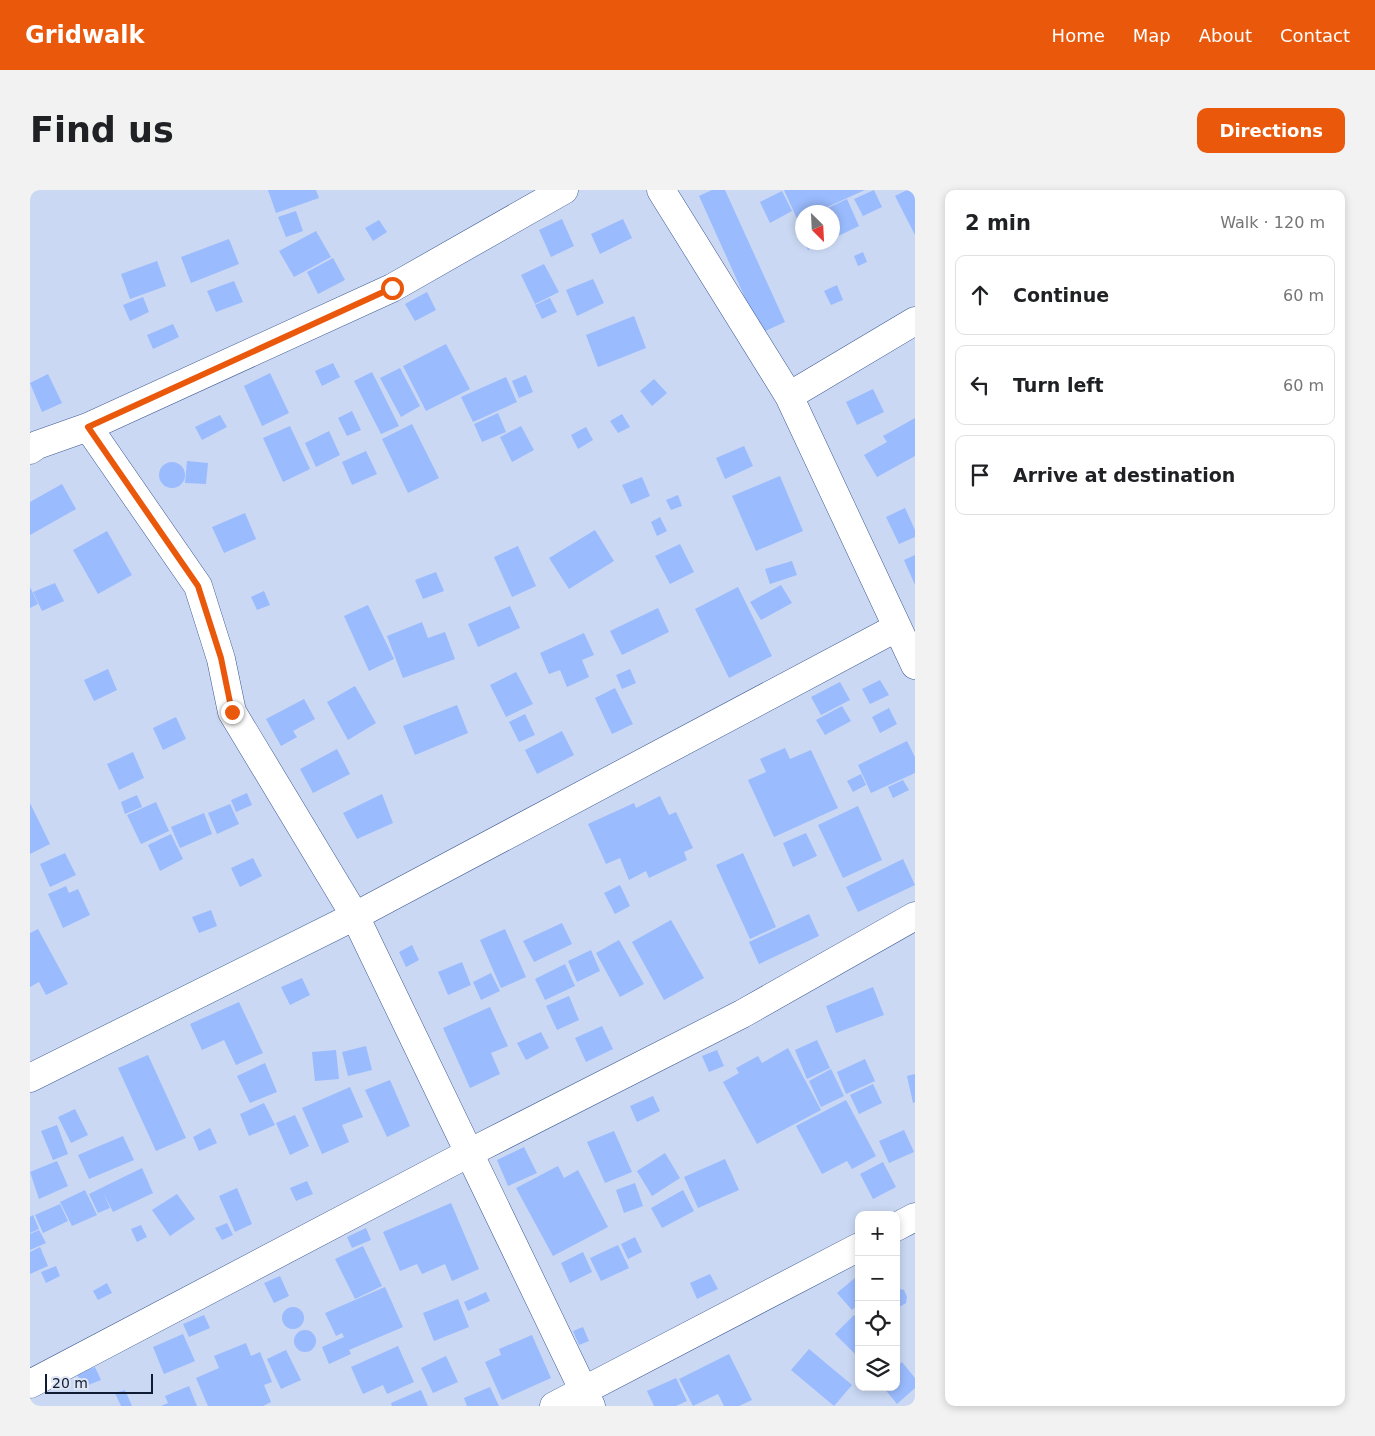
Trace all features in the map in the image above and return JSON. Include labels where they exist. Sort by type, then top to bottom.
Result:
[{"type":"street","points":[[30,450],[36,444],[88,427],[392,288],[564,190]]},
{"type":"street","points":[[661,190],[789,396],[896,628],[915,665]]},
{"type":"street","points":[[789,396],[915,321]]},
{"type":"street","points":[[88,427],[198,586],[221,658],[232,712],[355,916],[591,1406]]},
{"type":"street","points":[[30,1078],[355,916],[896,628]]},
{"type":"street","points":[[30,1384],[469,1153],[742,1014],[915,916]]},
{"type":"street","points":[[900,1225],[915,1217]]},
{"type":"street","points":[[554,1406],[855,1249]]},
{"type":"building","points":[[268,190],[316,190],[319,198],[276,213]]},
{"type":"building","points":[[712,190],[725,190],[785,322],[761,333],[699,196]]},
{"type":"building","points":[[784,190],[865,190],[832,205],[795,205],[795,214]]},
{"type":"building","points":[[874,190],[882,207],[863,216],[854,199]]},
{"type":"building","points":[[907,190],[915,190],[915,235],[895,196]]},
{"type":"building","points":[[782,191],[792,211],[770,223],[760,202]]},
{"type":"building","points":[[847,199],[859,226],[840,235],[840,205],[834,205]]},
{"type":"building","points":[[296,211],[303,231],[286,237],[278,217]]},
{"type":"building","points":[[562,219],[574,246],[551,257],[539,230]]},
{"type":"building","points":[[623,219],[632,238],[600,254],[591,234]]},
{"type":"building","points":[[379,220],[387,232],[373,241],[365,228]]},
{"type":"building","points":[[316,231],[331,257],[294,277],[279,251]]},
{"type":"building","points":[[229,239],[239,264],[191,283],[181,257]]},
{"type":"building","points":[[863,252],[867,262],[858,266],[854,256]]},
{"type":"building","points":[[333,258],[345,280],[318,294],[307,272]]},
{"type":"building","points":[[157,261],[166,286],[130,299],[121,274]]},
{"type":"building","points":[[544,264],[559,292],[535,304],[521,275]]},
{"type":"building","points":[[593,279],[604,303],[577,316],[566,290]]},
{"type":"building","points":[[234,281],[243,302],[216,312],[207,291]]},
{"type":"building","points":[[837,285],[843,300],[831,305],[824,291]]},
{"type":"building","points":[[427,292],[436,310],[415,321],[405,304]]},
{"type":"building","points":[[143,297],[149,312],[130,321],[123,305]]},
{"type":"building","points":[[550,298],[557,312],[542,319],[535,305]]},
{"type":"building","points":[[634,316],[646,348],[598,367],[586,335]]},
{"type":"building","points":[[173,324],[179,337],[153,349],[147,335]]},
{"type":"building","points":[[446,344],[470,389],[426,411],[403,366]]},
{"type":"building","points":[[333,363],[340,377],[322,386],[315,371]]},
{"type":"building","points":[[400,368],[420,406],[401,417],[380,378]]},
{"type":"building","points":[[372,372],[399,426],[381,434],[354,381]]},
{"type":"building","points":[[270,373],[289,413],[262,426],[244,386]]},
{"type":"building","points":[[48,374],[62,403],[42,412],[30,383]]},
{"type":"building","points":[[526,375],[533,392],[519,398],[512,381]]},
{"type":"building","points":[[506,377],[517,402],[473,422],[461,397]]},
{"type":"building","points":[[654,379],[667,393],[652,406],[640,391]]},
{"type":"building","points":[[873,389],[884,412],[857,425],[846,402]]},
{"type":"building","points":[[352,411],[361,430],[347,436],[338,418]]},
{"type":"building","points":[[498,413],[506,432],[482,442],[474,424]]},
{"type":"building","points":[[622,414],[630,427],[618,433],[610,421]]},
{"type":"building","points":[[220,415],[227,427],[202,440],[195,427]]},
{"type":"building","points":[[915,418],[915,456],[877,477],[864,455],[887,442],[883,436]]},
{"type":"building","points":[[412,424],[439,478],[408,493],[382,439]]},
{"type":"building","points":[[290,426],[310,469],[283,482],[263,438]]},
{"type":"building","points":[[521,426],[534,450],[512,462],[500,437]]},
{"type":"building","points":[[586,427],[593,440],[578,449],[571,435]]},
{"type":"building","points":[[329,431],[340,455],[316,467],[305,443]]},
{"type":"building","points":[[744,446],[753,466],[725,479],[716,458]]},
{"type":"building","points":[[366,451],[377,474],[352,485],[342,462]]},
{"type":"building","points":[[187,461],[208,463],[206,484],[185,483]]},
{"type":"building","points":[[172,462],[181,466],[185,475],[181,484],[172,488],[163,484],[159,475],[163,466]]},
{"type":"building","points":[[780,476],[803,531],[756,551],[732,496]]},
{"type":"building","points":[[642,477],[650,496],[631,504],[622,485]]},
{"type":"building","points":[[62,484],[76,509],[30,535],[30,502]]},
{"type":"building","points":[[678,495],[682,506],[671,510],[666,500]]},
{"type":"building","points":[[905,508],[915,530],[915,537],[899,544],[886,517]]},
{"type":"building","points":[[245,513],[256,539],[224,553],[212,527]]},
{"type":"building","points":[[660,517],[667,531],[657,536],[651,522]]},
{"type":"building","points":[[595,530],[614,561],[569,589],[549,558]]},
{"type":"building","points":[[107,531],[132,575],[98,594],[73,550]]},
{"type":"building","points":[[680,544],[694,572],[670,584],[655,556]]},
{"type":"building","points":[[518,546],[536,586],[512,597],[494,557]]},
{"type":"building","points":[[915,555],[915,585],[904,560]]},
{"type":"building","points":[[792,561],[797,575],[770,584],[765,569]]},
{"type":"building","points":[[436,572],[444,591],[423,599],[415,580]]},
{"type":"building","points":[[55,583],[64,601],[42,611],[33,592]]},
{"type":"building","points":[[781,585],[792,603],[761,620],[750,602]]},
{"type":"building","points":[[30,587],[38,604],[30,608]]},
{"type":"building","points":[[738,587],[772,656],[729,678],[695,609]]},
{"type":"building","points":[[264,591],[270,605],[257,610],[251,597]]},
{"type":"building","points":[[368,605],[394,659],[369,671],[344,616]]},
{"type":"building","points":[[510,606],[520,628],[478,647],[468,624]]},
{"type":"building","points":[[658,608],[669,632],[622,655],[610,631]]},
{"type":"building","points":[[422,622],[428,638],[445,632],[455,659],[403,678],[387,636]]},
{"type":"building","points":[[584,633],[594,655],[582,660],[589,677],[567,687],[560,670],[549,674],[540,653]]},
{"type":"building","points":[[108,669],[117,690],[94,701],[84,680]]},
{"type":"building","points":[[630,669],[636,683],[622,689],[616,675]]},
{"type":"building","points":[[516,672],[533,704],[506,717],[490,685]]},
{"type":"building","points":[[880,680],[889,695],[870,704],[862,689]]},
{"type":"building","points":[[840,682],[850,700],[821,715],[811,697]]},
{"type":"building","points":[[355,686],[376,723],[348,740],[327,702]]},
{"type":"building","points":[[615,688],[633,724],[612,734],[595,698]]},
{"type":"building","points":[[304,699],[315,719],[293,731],[297,737],[281,746],[266,719]]},
{"type":"building","points":[[457,705],[468,733],[415,755],[403,726]]},
{"type":"building","points":[[842,706],[851,721],[825,735],[816,720]]},
{"type":"building","points":[[889,708],[897,724],[880,733],[872,717]]},
{"type":"building","points":[[525,714],[535,735],[519,742],[509,722]]},
{"type":"building","points":[[176,717],[186,739],[163,750],[153,728]]},
{"type":"building","points":[[562,731],[574,755],[537,774],[525,750]]},
{"type":"building","points":[[907,741],[915,757],[915,773],[871,793],[858,765]]},
{"type":"building","points":[[785,748],[790,759],[811,750],[838,808],[774,837],[748,780],[766,772],[760,759]]},
{"type":"building","points":[[337,749],[350,774],[313,793],[300,769]]},
{"type":"building","points":[[133,752],[144,778],[119,790],[107,764]]},
{"type":"building","points":[[861,774],[866,785],[853,792],[847,781]]},
{"type":"building","points":[[903,780],[909,790],[893,798],[888,787]]},
{"type":"building","points":[[247,793],[252,805],[236,812],[231,800]]},
{"type":"building","points":[[382,794],[393,823],[357,839],[343,813]]},
{"type":"building","points":[[137,795],[142,807],[125,814],[121,802]]},
{"type":"building","points":[[660,796],[669,815],[676,812],[693,848],[684,852],[687,860],[649,878],[646,871],[629,880],[620,858],[606,864],[588,824],[634,803],[636,808]]},
{"type":"building","points":[[156,802],[169,831],[141,844],[127,815]]},
{"type":"building","points":[[30,803],[50,844],[30,854]]},
{"type":"building","points":[[230,804],[239,824],[217,834],[208,813]]},
{"type":"building","points":[[858,806],[882,860],[843,878],[818,825]]},
{"type":"building","points":[[204,813],[212,834],[180,848],[171,827]]},
{"type":"building","points":[[806,833],[817,856],[793,867],[783,843]]},
{"type":"building","points":[[171,834],[183,859],[160,871],[148,845]]},
{"type":"building","points":[[65,853],[76,875],[50,887],[40,864]]},
{"type":"building","points":[[743,853],[776,927],[750,939],[716,865]]},
{"type":"building","points":[[253,858],[262,876],[240,887],[231,868]]},
{"type":"building","points":[[903,859],[915,885],[858,912],[846,887]]},
{"type":"building","points":[[620,885],[630,906],[615,914],[604,893]]},
{"type":"building","points":[[66,886],[69,893],[78,889],[90,915],[63,928],[48,894]]},
{"type":"building","points":[[211,910],[217,926],[199,933],[192,917]]},
{"type":"building","points":[[809,914],[819,936],[759,964],[749,942]]},
{"type":"building","points":[[671,920],[704,978],[664,1000],[632,942]]},
{"type":"building","points":[[562,923],[572,944],[534,962],[523,941]]},
{"type":"building","points":[[38,929],[68,984],[46,995],[39,982],[30,987],[30,933]]},
{"type":"building","points":[[505,929],[526,977],[501,988],[480,940]]},
{"type":"building","points":[[619,940],[644,984],[620,997],[596,953]]},
{"type":"building","points":[[412,945],[419,960],[406,967],[399,952]]},
{"type":"building","points":[[591,950],[600,971],[577,982],[568,961]]},
{"type":"building","points":[[462,962],[471,985],[448,995],[438,972]]},
{"type":"building","points":[[565,964],[575,986],[545,1000],[535,979]]},
{"type":"building","points":[[491,973],[500,991],[481,1000],[473,982]]},
{"type":"building","points":[[302,978],[310,995],[290,1005],[281,987]]},
{"type":"building","points":[[873,987],[884,1015],[836,1033],[826,1006]]},
{"type":"building","points":[[569,996],[579,1020],[557,1030],[546,1006]]},
{"type":"building","points":[[239,1002],[263,1053],[236,1065],[224,1040],[202,1050],[190,1024]]},
{"type":"building","points":[[490,1007],[508,1046],[491,1053],[500,1074],[470,1088],[443,1028]]},
{"type":"building","points":[[602,1026],[613,1049],[586,1062],[575,1038]]},
{"type":"building","points":[[541,1032],[549,1048],[526,1060],[517,1043]]},
{"type":"building","points":[[817,1040],[830,1068],[807,1079],[795,1050]]},
{"type":"building","points":[[366,1046],[372,1070],[348,1076],[342,1052]]},
{"type":"building","points":[[788,1048],[821,1110],[757,1144],[723,1082],[739,1073],[736,1068],[758,1056],[762,1063]]},
{"type":"building","points":[[336,1050],[339,1079],[315,1081],[312,1052]]},
{"type":"building","points":[[717,1050],[724,1066],[709,1072],[702,1056]]},
{"type":"building","points":[[148,1055],[186,1138],[156,1151],[118,1068]]},
{"type":"building","points":[[865,1059],[875,1081],[846,1094],[837,1072]]},
{"type":"building","points":[[265,1063],[277,1092],[250,1103],[237,1076]]},
{"type":"building","points":[[831,1069],[844,1096],[821,1107],[809,1081]]},
{"type":"building","points":[[915,1074],[915,1102],[913,1103],[907,1076]]},
{"type":"building","points":[[390,1080],[410,1126],[387,1137],[365,1090]]},
{"type":"building","points":[[873,1084],[882,1103],[859,1114],[850,1095]]},
{"type":"building","points":[[350,1087],[363,1117],[342,1125],[349,1142],[322,1154],[302,1108]]},
{"type":"building","points":[[653,1096],[660,1111],[637,1122],[630,1106]]},
{"type":"building","points":[[846,1100],[876,1156],[852,1169],[847,1161],[822,1174],[796,1126]]},
{"type":"building","points":[[264,1103],[275,1125],[249,1136],[240,1114]]},
{"type":"building","points":[[75,1109],[88,1135],[71,1143],[58,1117]]},
{"type":"building","points":[[295,1115],[309,1146],[290,1155],[276,1123]]},
{"type":"building","points":[[57,1125],[68,1154],[53,1160],[41,1131]]},
{"type":"building","points":[[210,1128],[217,1143],[199,1151],[193,1137]]},
{"type":"building","points":[[904,1130],[914,1152],[889,1163],[879,1141]]},
{"type":"building","points":[[614,1131],[632,1172],[605,1183],[587,1142]]},
{"type":"building","points":[[123,1136],[134,1160],[89,1179],[78,1155]]},
{"type":"building","points":[[524,1147],[537,1173],[508,1186],[497,1160]]},
{"type":"building","points":[[665,1153],[680,1178],[652,1196],[637,1171]]},
{"type":"building","points":[[725,1159],[739,1190],[698,1208],[684,1177]]},
{"type":"building","points":[[57,1161],[68,1186],[39,1199],[30,1172]]},
{"type":"building","points":[[883,1162],[896,1187],[873,1199],[860,1174]]},
{"type":"building","points":[[558,1166],[564,1178],[578,1170],[608,1227],[553,1256],[516,1188]]},
{"type":"building","points":[[142,1168],[153,1193],[113,1212],[103,1192],[110,1208],[98,1213],[89,1194]]},
{"type":"building","points":[[307,1181],[313,1194],[296,1201],[290,1188]]},
{"type":"building","points":[[635,1183],[643,1206],[624,1213],[616,1190]]},
{"type":"building","points":[[237,1188],[252,1224],[235,1232],[219,1196]]},
{"type":"building","points":[[85,1190],[97,1215],[72,1226],[60,1202]]},
{"type":"building","points":[[683,1190],[694,1211],[662,1228],[651,1208]]},
{"type":"building","points":[[177,1194],[195,1219],[170,1236],[152,1210]]},
{"type":"building","points":[[451,1203],[479,1269],[452,1281],[445,1264],[422,1274],[417,1264],[400,1271],[383,1232]]},
{"type":"building","points":[[60,1204],[68,1221],[43,1233],[35,1215]]},
{"type":"building","points":[[33,1215],[39,1229],[30,1233],[30,1217]]},
{"type":"building","points":[[227,1223],[233,1235],[222,1240],[215,1228]]},
{"type":"building","points":[[141,1225],[147,1237],[137,1242],[131,1229]]},
{"type":"building","points":[[366,1228],[371,1240],[352,1248],[347,1237]]},
{"type":"building","points":[[39,1230],[46,1243],[30,1250],[30,1234]]},
{"type":"building","points":[[635,1237],[642,1252],[628,1259],[621,1244]]},
{"type":"building","points":[[618,1245],[629,1268],[601,1281],[590,1258]]},
{"type":"building","points":[[363,1246],[382,1286],[355,1299],[335,1259]]},
{"type":"building","points":[[40,1247],[48,1266],[30,1274],[30,1252]]},
{"type":"building","points":[[583,1252],[592,1272],[570,1283],[561,1263]]},
{"type":"building","points":[[56,1266],[60,1276],[46,1283],[41,1272]]},
{"type":"building","points":[[710,1274],[718,1289],[697,1299],[690,1283]]},
{"type":"building","points":[[280,1276],[289,1296],[274,1303],[264,1283]]},
{"type":"building","points":[[855,1278],[855,1307],[852,1310],[837,1293]]},
{"type":"building","points":[[107,1283],[112,1293],[98,1300],[93,1291]]},
{"type":"building","points":[[385,1287],[403,1327],[349,1350],[351,1354],[329,1364],[322,1347],[344,1337],[342,1333],[336,1336],[325,1313]]},
{"type":"building","points":[[900,1289],[904,1290],[907,1297],[906,1303],[900,1307]]},
{"type":"building","points":[[486,1292],[490,1301],[468,1311],[464,1302]]},
{"type":"building","points":[[458,1299],[469,1327],[434,1341],[423,1313]]},
{"type":"building","points":[[293,1307],[301,1310],[304,1318],[301,1326],[293,1329],[285,1326],[282,1318],[285,1310]]},
{"type":"building","points":[[204,1315],[210,1328],[189,1337],[183,1324]]},
{"type":"building","points":[[855,1316],[855,1354],[835,1334]]},
{"type":"building","points":[[583,1327],[589,1341],[579,1345],[573,1331]]},
{"type":"building","points":[[305,1330],[313,1333],[316,1341],[313,1349],[305,1352],[297,1349],[294,1341],[297,1333]]},
{"type":"building","points":[[183,1334],[195,1361],[164,1374],[153,1347]]},
{"type":"building","points":[[532,1335],[551,1378],[502,1400],[485,1362],[501,1355],[499,1349]]},
{"type":"building","points":[[246,1343],[251,1356],[260,1352],[272,1382],[264,1385],[271,1402],[263,1406],[208,1406],[196,1378],[219,1368],[214,1356]]},
{"type":"building","points":[[398,1346],[414,1382],[387,1394],[383,1385],[363,1394],[351,1367]]},
{"type":"building","points":[[809,1349],[852,1385],[834,1406],[791,1370]]},
{"type":"building","points":[[286,1350],[301,1380],[281,1389],[267,1359]]},
{"type":"building","points":[[729,1354],[752,1400],[739,1406],[724,1406],[718,1394],[693,1406],[679,1379]]},
{"type":"building","points":[[446,1356],[458,1382],[433,1393],[421,1368]]},
{"type":"building","points":[[902,1362],[915,1378],[915,1388],[897,1404],[886,1391],[900,1391],[900,1364]]},
{"type":"building","points":[[95,1367],[101,1380],[83,1387],[77,1374]]},
{"type":"building","points":[[676,1378],[687,1401],[676,1406],[654,1406],[647,1391]]},
{"type":"building","points":[[189,1386],[197,1406],[161,1406],[168,1403],[165,1396]]},
{"type":"building","points":[[490,1387],[499,1406],[467,1406],[464,1398]]},
{"type":"building","points":[[125,1390],[132,1406],[121,1406],[115,1393]]},
{"type":"building","points":[[421,1390],[428,1406],[392,1406],[391,1403]]},
{"type":"route","points":[[232,712],[221,658],[198,586],[88,427],[392,288]]}]
